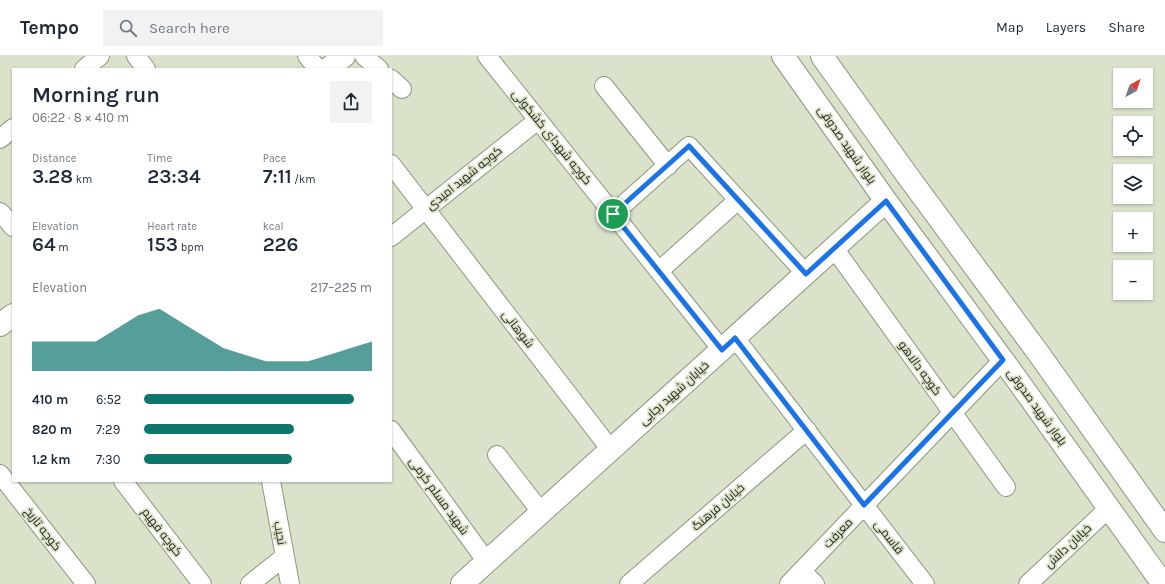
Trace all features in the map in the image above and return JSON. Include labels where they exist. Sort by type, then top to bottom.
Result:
[{"type":"main road","points":[[329,68],[344,56]]},
{"type":"main road","name":"بلوار شهید صدوقی","points":[[783,56],[1163,584]]},
{"type":"main road","points":[[822,56],[907,175],[1039,354],[1165,531]]},
{"type":"main road","name":"خیابان شهید رجایی","points":[[462,584],[886,201]]},
{"type":"main road","points":[[0,325],[12,316]]},
{"type":"street","points":[[85,68],[100,56]]},
{"type":"street","points":[[136,56],[145,68]]},
{"type":"street","points":[[307,56],[317,68]]},
{"type":"street","points":[[364,56],[379,68]]},
{"type":"street","name":"کوچه شهدای کشکولی","points":[[487,56],[659,271],[728,344]]},
{"type":"street","points":[[604,86],[668,166]]},
{"type":"street","name":"کوچه شهید امیدی","points":[[392,236],[538,120]]},
{"type":"street","points":[[0,139],[12,129]]},
{"type":"street","points":[[613,214],[689,146],[806,274]]},
{"type":"street","name":"شوهانی","points":[[392,165],[611,450]]},
{"type":"street","points":[[659,271],[738,200]]},
{"type":"street","points":[[0,212],[12,226]]},
{"type":"street","name":"کوچه دالاهو","points":[[834,248],[1006,487]]},
{"type":"street","name":"قاسمی","points":[[728,344],[807,430],[925,584]]},
{"type":"street","name":"معرفت","points":[[789,584],[1003,360]]},
{"type":"street","name":"خیابان فرهنگ","points":[[629,584],[807,430]]},
{"type":"street","name":"شهید مسلم کرمی","points":[[392,431],[486,562]]},
{"type":"street","points":[[497,455],[541,512]]},
{"type":"street","name":"کوچه تاریخ","points":[[0,474],[86,584]]},
{"type":"street","name":"کوچه فهیم","points":[[124,482],[202,584]]},
{"type":"street","name":"نجیب","points":[[271,482],[290,584]]},
{"type":"street","name":"خیابان دانش","points":[[1028,584],[1109,508]]},
{"type":"street","points":[[250,584],[284,558]]},
{"type":"street","points":[[802,571],[815,584]]},
{"type":"route","points":[[689,146],[806,274],[886,201],[1003,360],[864,505],[735,338],[722,350],[613,214],[689,146]]}]
